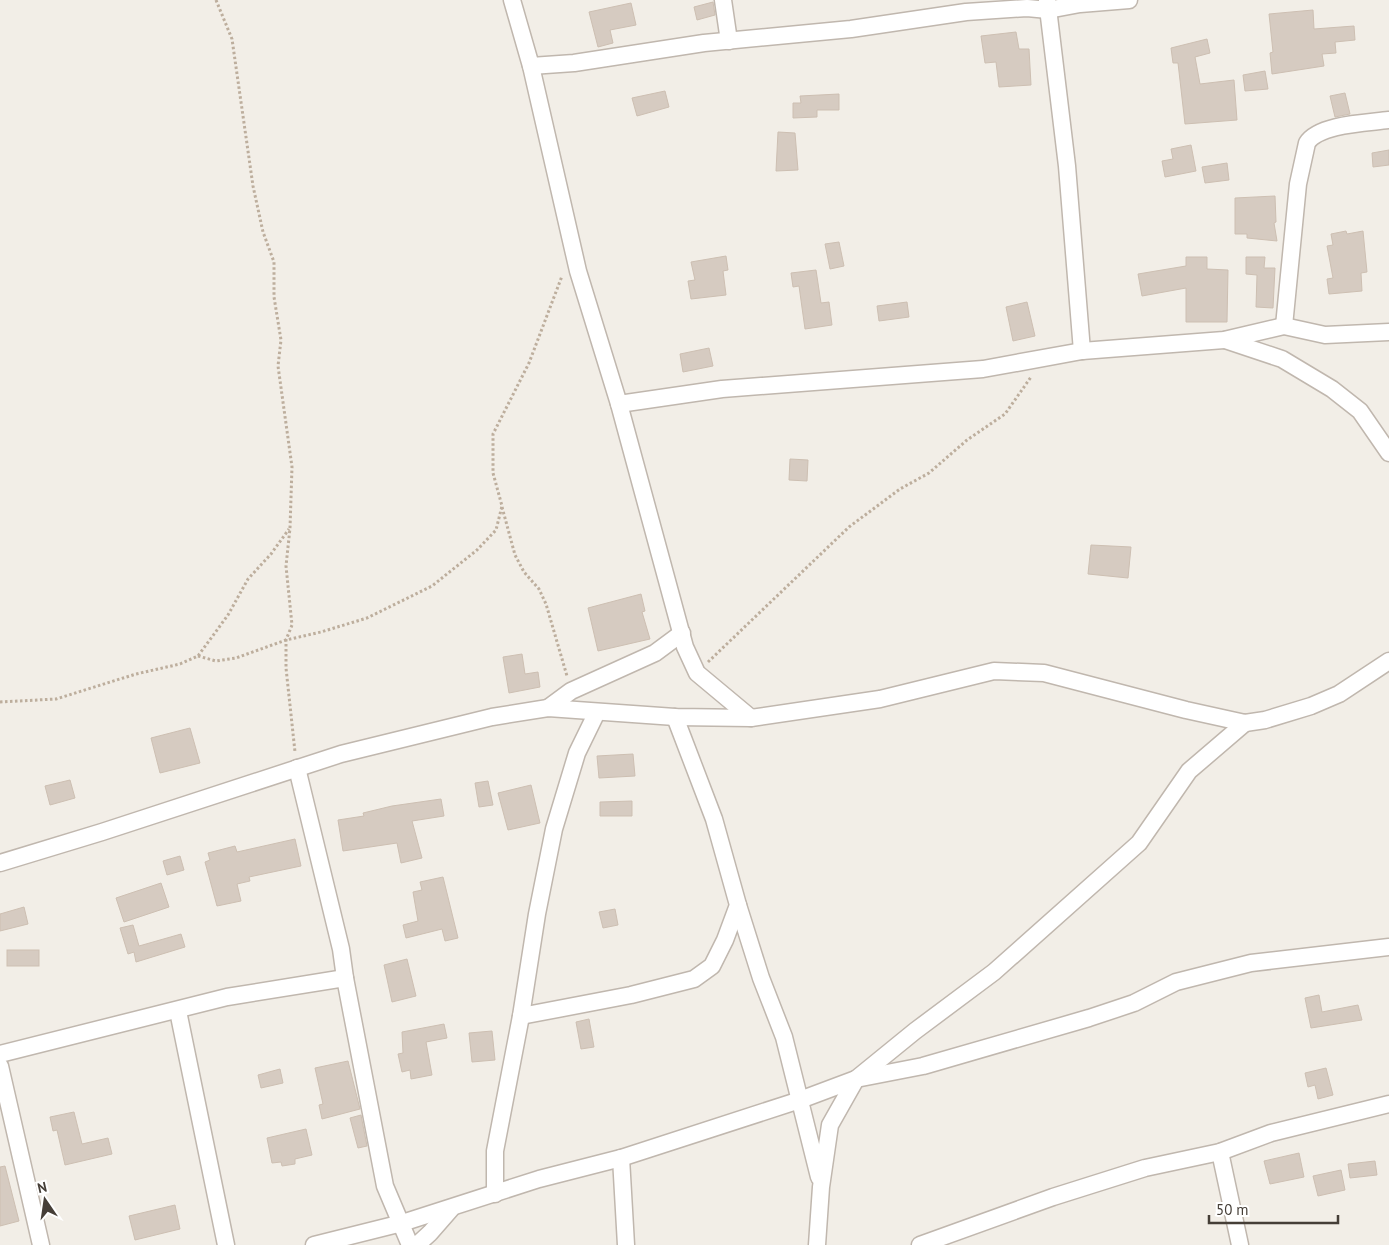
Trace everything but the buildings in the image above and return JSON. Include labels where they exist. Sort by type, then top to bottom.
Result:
[{"type":"street","points":[[512,0],[530,66],[578,271],[619,404],[682,633],[697,673],[750,718]]},
{"type":"street","points":[[724,0],[729,40]]},
{"type":"street","points":[[530,66],[574,63],[729,40],[851,29],[966,12],[1129,0]]},
{"type":"street","points":[[1048,5],[1067,166],[1082,351]]},
{"type":"street","points":[[1284,326],[1298,184],[1310,137],[1324,130],[1389,120]]},
{"type":"street","points":[[619,404],[722,389],[983,369],[1082,351],[1224,340],[1284,326],[1326,335],[1389,332]]},
{"type":"street","points":[[1224,340],[1282,359],[1332,388],[1360,411],[1389,453]]},
{"type":"street","points":[[548,708],[571,691],[655,653],[682,633]]},
{"type":"street","points":[[0,863],[102,832],[341,754],[492,717],[548,708],[675,717],[750,718],[880,699],[994,671],[1044,673],[1186,710],[1245,723],[1264,720],[1312,706],[1339,694],[1389,661]]},
{"type":"street","points":[[495,1194],[495,1151],[554,829],[577,754],[597,712]]},
{"type":"street","points":[[675,717],[714,819],[738,905],[784,1037],[821,1187]]},
{"type":"street","points":[[817,1245],[821,1187],[830,1125],[856,1079],[914,1031],[994,972],[1139,843],[1189,771],[1245,723]]},
{"type":"street","points":[[297,768],[341,949],[385,1186],[410,1245]]},
{"type":"street","points":[[521,1016],[632,996],[694,979],[712,966],[725,940],[738,905]]},
{"type":"street","points":[[314,1245],[402,1223],[451,1209],[540,1179],[621,1158],[800,1100],[856,1079],[922,1066],[1089,1018],[1134,1003],[1176,982],[1251,963],[1389,947]]},
{"type":"street","points":[[0,1054],[227,998],[345,978]]},
{"type":"street","points":[[178,1011],[226,1245]]},
{"type":"street","points":[[0,1066],[3,1092],[41,1245]]},
{"type":"street","points":[[920,1245],[1053,1197],[1145,1168],[1220,1152],[1271,1134],[1389,1104]]},
{"type":"street","points":[[1220,1152],[1240,1245]]},
{"type":"street","points":[[621,1158],[626,1245]]},
{"type":"street","points":[[417,1245],[430,1234],[451,1209]]},
{"type":"path","points":[[216,0],[232,39],[253,186],[263,232],[274,262],[274,297],[281,340],[278,366],[292,467],[290,528],[286,566],[292,626],[286,640],[290,713],[297,768]]},
{"type":"path","points":[[562,274],[529,363],[493,434],[493,473],[515,555],[524,572],[539,589],[546,604],[571,691]]},
{"type":"path","points":[[697,673],[849,527],[900,489],[929,473],[967,440],[1005,414],[1044,358]]},
{"type":"path","points":[[198,656],[216,661],[236,658],[286,640],[367,618],[432,586],[477,550],[496,530],[502,506]]},
{"type":"path","points":[[0,702],[64,697],[136,674],[180,664],[198,656],[228,615],[248,579],[271,554],[290,528]]}]
